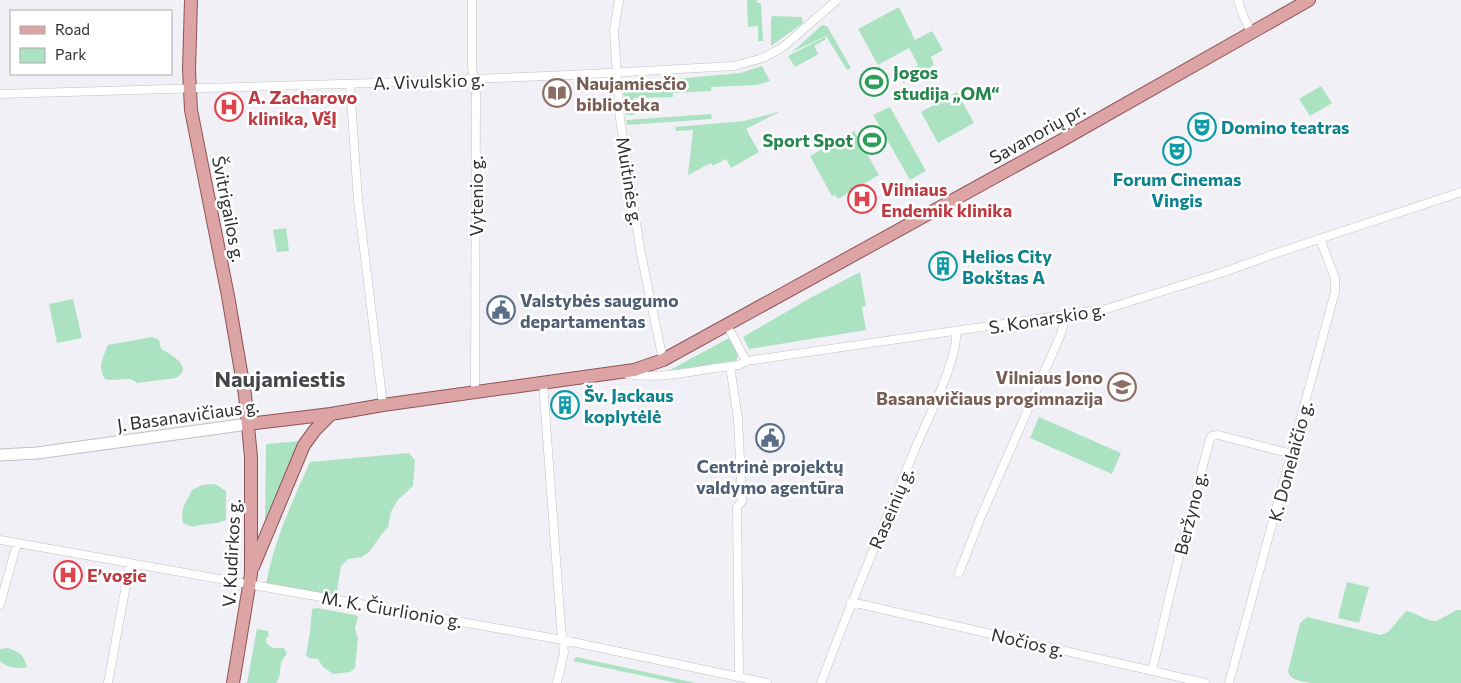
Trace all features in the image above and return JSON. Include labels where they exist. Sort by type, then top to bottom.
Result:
[{"type":"main road","name":"Švitrigailos g.","points":[[190,0],[189,88],[191,110],[234,331],[248,424]]},
{"type":"main road","name":"Savanorių pr.","points":[[618,372],[634,370],[663,360],[1064,140],[1309,0]]},
{"type":"main road","name":"J. Basanavičiaus g.","points":[[0,455],[37,453],[331,414],[618,372]]},
{"type":"main road","points":[[250,579],[304,445],[315,430],[331,414]]},
{"type":"main road","name":"V. Kudirkos g.","points":[[233,683],[250,579],[252,473],[248,424]]},
{"type":"street","name":"Vytenio g.","points":[[472,0],[472,67],[476,93],[475,392]]},
{"type":"street","name":"Muitinės g.","points":[[618,0],[614,32],[620,121],[635,219],[663,360]]},
{"type":"street","name":"A. Vivulskio g.","points":[[0,94],[350,84],[734,66],[751,63],[783,47],[837,0]]},
{"type":"street","points":[[1238,0],[1251,32]]},
{"type":"street","points":[[350,84],[358,200],[383,405]]},
{"type":"street","name":"S. Konarskio g.","points":[[618,372],[638,376],[661,375],[739,365],[746,361],[1089,313],[1122,305],[1461,192]]},
{"type":"street","name":"K. Donelaičio g.","points":[[1229,683],[1335,292],[1334,278],[1320,239]]},
{"type":"street","points":[[958,573],[1061,334],[1063,326],[1062,317]]},
{"type":"street","points":[[727,325],[746,361]]},
{"type":"street","name":"Raseinių g.","points":[[821,683],[851,602],[943,383],[956,343],[956,331]]},
{"type":"street","points":[[730,366],[738,419],[742,501],[737,507],[739,677]]},
{"type":"street","points":[[543,382],[564,652],[558,683]]},
{"type":"street","name":"Beržyno g.","points":[[1152,671],[1179,556],[1210,439],[1212,436],[1218,435],[1292,454]]},
{"type":"street","name":"M. K. Čiurlionio g.","points":[[0,540],[130,563],[250,579],[563,640],[766,683]]},
{"type":"street","points":[[0,606],[17,543]]},
{"type":"street","points":[[108,683],[130,563]]},
{"type":"street","name":"Nočios g.","points":[[851,602],[1205,683]]},
{"type":"green space","points":[[747,0],[757,0],[757,3],[761,3],[763,41],[758,41],[758,26],[748,27]]},
{"type":"green space","points":[[899,7],[915,40],[932,31],[943,50],[931,57],[934,65],[903,83],[899,76],[918,65],[909,48],[878,65],[858,29]]},
{"type":"green space","points":[[772,16],[802,17],[803,23],[771,46]]},
{"type":"green space","points":[[822,25],[827,26],[851,68],[847,70],[826,36],[792,52]]},
{"type":"green space","points":[[825,37],[826,39],[814,46],[818,53],[817,55],[795,67],[788,56]]},
{"type":"green space","points":[[762,66],[770,81],[757,85],[711,87],[711,91],[673,93],[673,97],[634,98],[634,115],[626,115],[622,84],[740,73]]},
{"type":"green space","points":[[1321,86],[1332,103],[1310,116],[1299,99]]},
{"type":"green space","points":[[957,92],[974,123],[938,143],[921,112]]},
{"type":"green space","points":[[890,107],[926,171],[910,180],[873,115]]},
{"type":"green space","points":[[781,111],[746,129],[759,152],[731,168],[726,159],[713,166],[711,163],[688,175],[693,130],[676,131],[675,127],[744,121]]},
{"type":"green space","points":[[711,114],[712,119],[627,125],[626,120]]},
{"type":"green space","points":[[854,131],[879,175],[838,199],[835,195],[832,196],[810,156]]},
{"type":"green space","points":[[286,228],[289,251],[277,252],[273,230]]},
{"type":"green space","points":[[860,272],[866,306],[862,307],[866,330],[749,349],[743,337]]},
{"type":"green space","points":[[73,299],[82,338],[57,343],[49,304]]},
{"type":"green space","points":[[152,337],[159,340],[161,349],[179,361],[183,370],[181,374],[176,378],[137,383],[131,379],[105,379],[101,367],[108,345]]},
{"type":"green space","points":[[729,338],[738,355],[735,361],[668,371]]},
{"type":"green space","points":[[1039,417],[1121,453],[1112,474],[1030,438]]},
{"type":"green space","points":[[300,441],[265,524],[266,444]]},
{"type":"green space","points":[[409,453],[415,460],[413,486],[397,501],[391,512],[388,527],[370,551],[362,557],[348,559],[341,566],[336,596],[266,584],[279,537],[310,462]]},
{"type":"green space","points":[[215,484],[226,491],[226,520],[193,527],[183,523],[183,509],[192,490],[202,485]]},
{"type":"green space","points":[[1347,582],[1369,587],[1359,623],[1338,618]]},
{"type":"green space","points":[[317,608],[358,617],[355,629],[358,639],[355,668],[350,672],[333,674],[323,667],[318,659],[309,658],[306,655],[312,609]]},
{"type":"green space","points":[[1457,610],[1461,610],[1461,683],[1311,683],[1297,680],[1289,674],[1288,671],[1300,623],[1307,617],[1381,635],[1388,632],[1406,611],[1436,621]]},
{"type":"green space","points":[[257,629],[268,631],[267,644],[273,648],[284,648],[287,654],[282,662],[280,676],[276,683],[247,683]]},
{"type":"green space","points":[[8,648],[21,655],[27,667],[13,667],[0,661],[0,649]]},
{"type":"green space","points":[[576,657],[696,683],[677,683],[573,661]]},
{"type":"place","name":"Jogos studija „OM“","points":[[874,82]]},
{"type":"place","name":"Naujamiesčio biblioteka","points":[[557,93]]},
{"type":"place","name":"A. Zacharovo klinika, VšĮ","points":[[229,107]]},
{"type":"place","name":"Domino teatras","points":[[1202,127]]},
{"type":"place","name":"Sport Spot","points":[[872,140]]},
{"type":"place","name":"Forum Cinemas Vingis","points":[[1177,151]]},
{"type":"place","name":"Vilniaus Endemik klinika","points":[[862,199]]},
{"type":"place","name":"Helios City Bokštas A","points":[[943,266]]},
{"type":"place","name":"Valstybės saugumo departamentas","points":[[501,310]]},
{"type":"place","name":"Vilniaus Jono Basanavičiaus progimnazija","points":[[1122,387]]},
{"type":"place","name":"Šv. Jackaus koplytėlė","points":[[565,405]]},
{"type":"place","name":"Centrinė projektų valdymo agentūra","points":[[770,438]]},
{"type":"place","name":"E’vogie","points":[[68,575]]},
{"type":"district","name":"Naujamiestis","points":[[280,378]]}]
